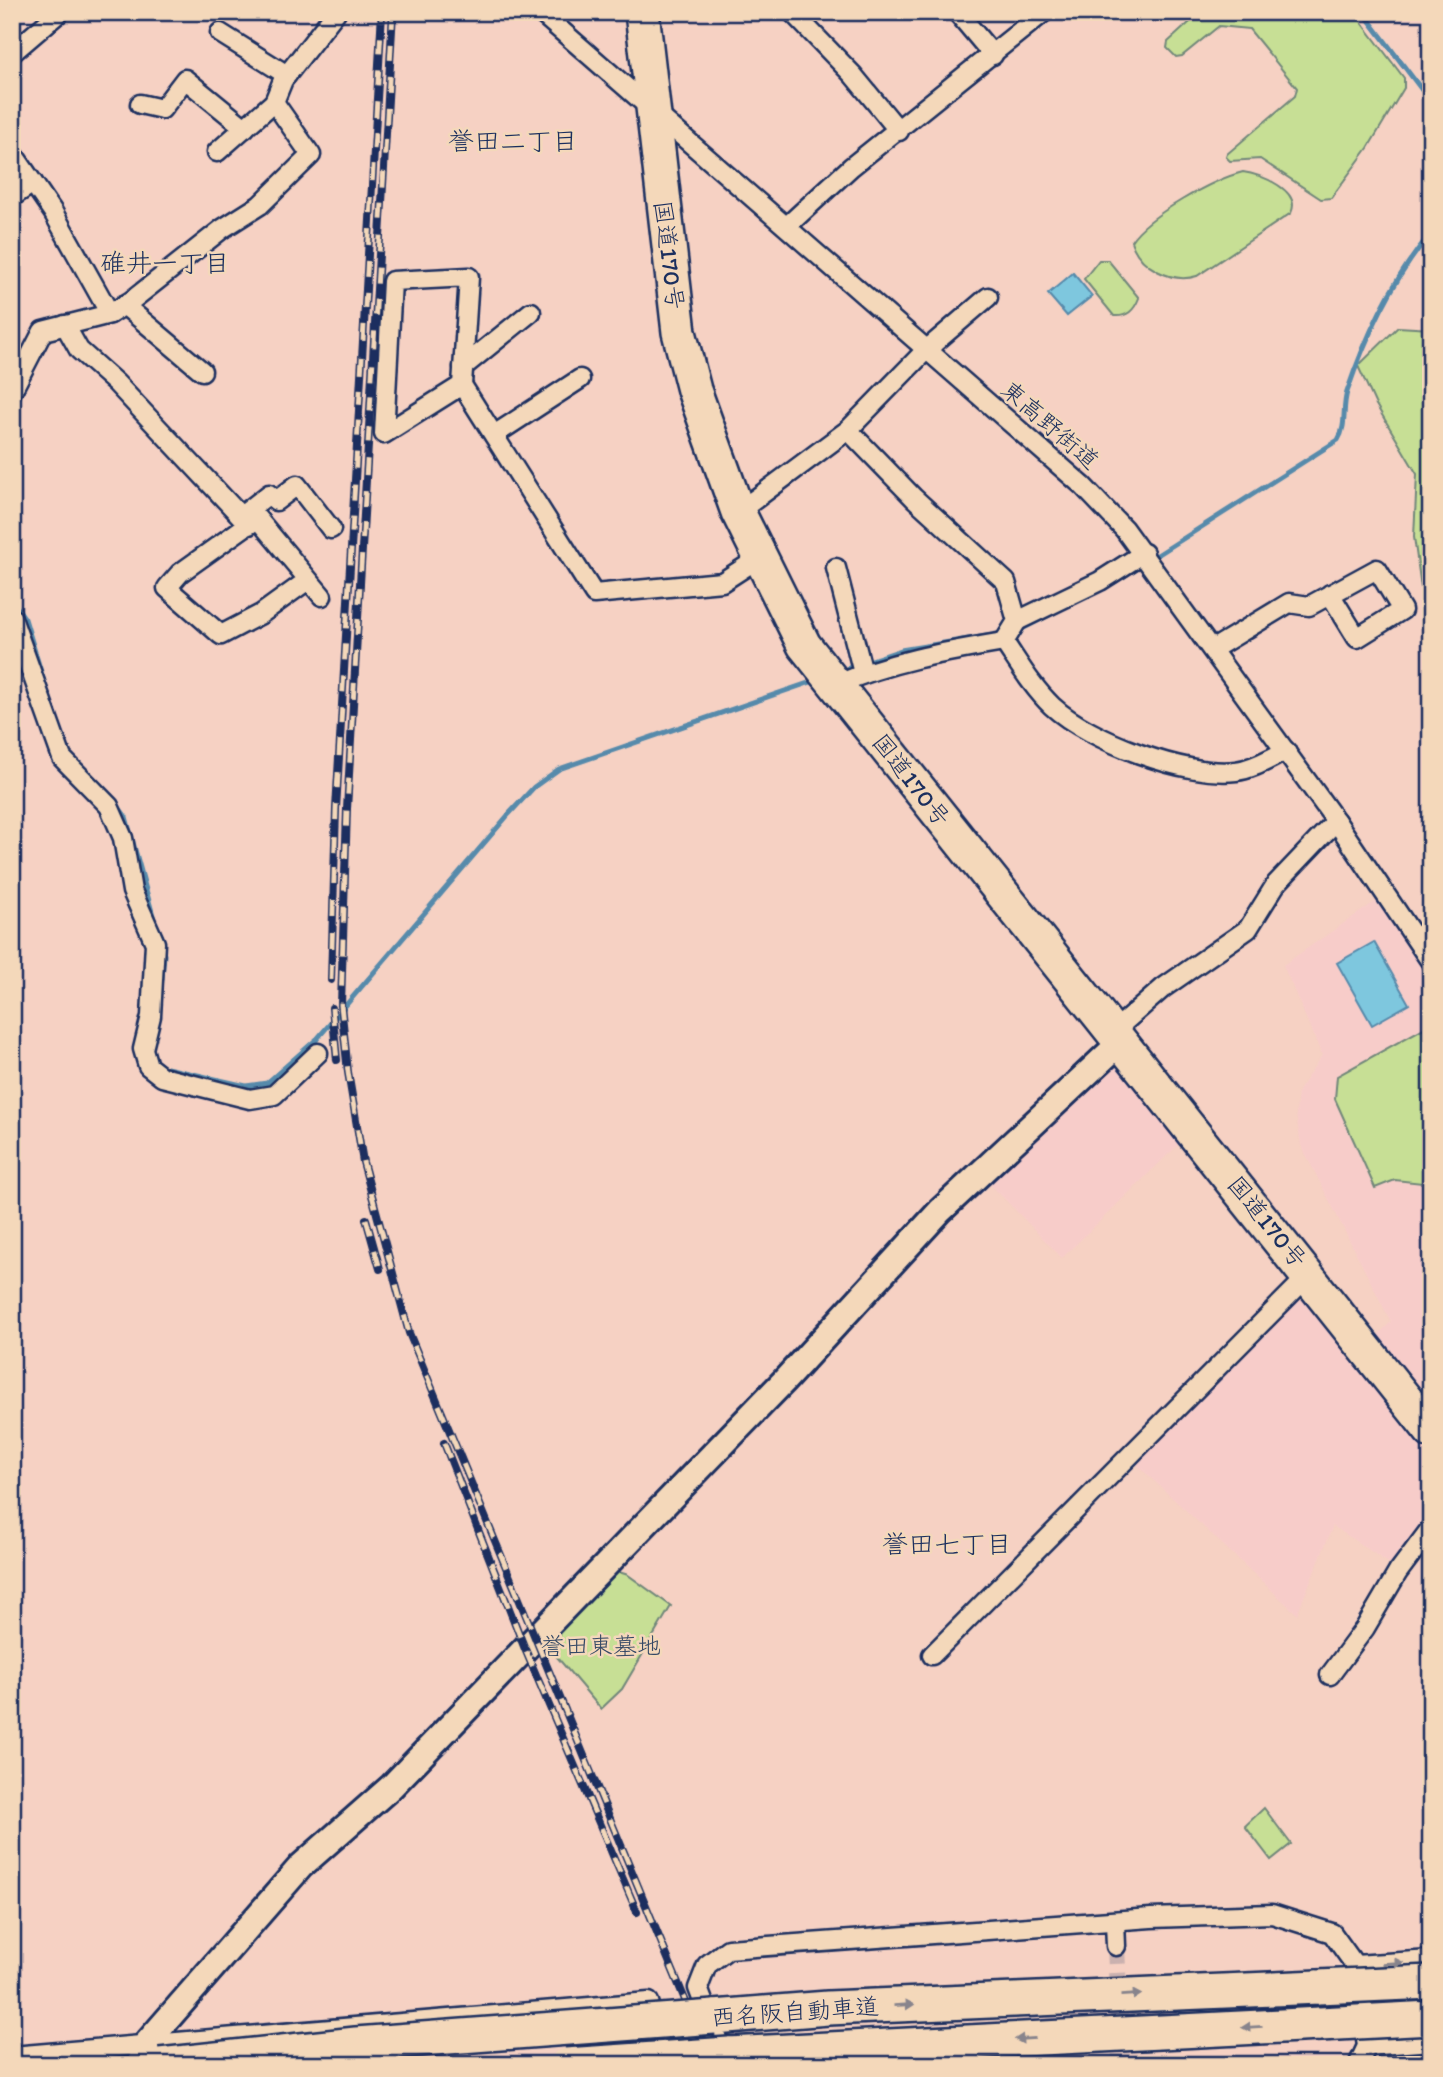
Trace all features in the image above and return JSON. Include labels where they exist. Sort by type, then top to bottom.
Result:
[{"type":"highway","name":"国道170号","points":[[645,15],[652,108],[679,332],[694,390],[738,512],[804,645],[849,679],[1118,1036],[1431,1431]]},
{"type":"highway","name":"西名阪自動車道","points":[[147,2058],[841,2008],[1431,1982]]},
{"type":"highway","name":"西名阪自動車道","points":[[566,2065],[728,2060],[1431,2018]]},
{"type":"street","points":[[217,152],[274,102],[288,75],[336,12]]},
{"type":"street","name":"東高野街道","points":[[540,12],[1083,486],[1148,559],[1336,821],[1431,962]]},
{"type":"street","points":[[792,12],[845,65],[899,131]]},
{"type":"street","points":[[957,12],[993,55]]},
{"type":"street","points":[[787,226],[851,167],[1044,12]]},
{"type":"street","points":[[12,54],[48,15]]},
{"type":"street","points":[[220,33],[288,75]]},
{"type":"street","points":[[140,103],[162,108],[185,79],[245,128]]},
{"type":"street","points":[[12,391],[43,331],[117,309],[222,229],[260,205],[311,155],[274,102]]},
{"type":"street","points":[[12,152],[117,309],[202,371]]},
{"type":"street","points":[[12,197],[33,183]]},
{"type":"street","points":[[462,385],[384,434],[392,281],[469,277],[462,385],[594,594],[723,582],[759,558]]},
{"type":"street","points":[[738,512],[848,430],[926,350],[988,297]]},
{"type":"street","points":[[463,366],[531,312]]},
{"type":"street","points":[[65,325],[79,350],[116,383],[245,520]]},
{"type":"street","points":[[494,435],[580,379]]},
{"type":"street","points":[[848,430],[914,498],[1006,582],[1017,621]]},
{"type":"street","points":[[308,580],[261,614],[221,635],[167,587],[180,573],[245,520],[269,494],[276,501],[298,485],[331,529]]},
{"type":"street","points":[[245,520],[257,518],[322,596]]},
{"type":"street","points":[[836,568],[849,679],[916,657],[1004,642],[1017,621],[1148,559]]},
{"type":"street","points":[[1213,649],[1289,603],[1309,606],[1330,594]]},
{"type":"street","points":[[12,618],[62,758],[109,806],[123,838],[132,891],[155,943],[151,1016],[143,1049],[148,1066],[162,1077],[250,1099],[274,1095],[318,1053]]},
{"type":"street","points":[[1004,642],[1036,690],[1054,708],[1075,723],[1168,764],[1206,771],[1238,771],[1286,751]]},
{"type":"street","points":[[147,2058],[301,1866],[392,1786],[784,1381],[940,1211],[1118,1036],[1163,988],[1248,929],[1276,884],[1336,821]]},
{"type":"street","points":[[932,1655],[1309,1275]]},
{"type":"street","points":[[1329,1675],[1365,1628],[1398,1572],[1431,1528]]},
{"type":"street","points":[[728,2060],[698,1988],[707,1965],[728,1950],[1151,1918],[1272,1914],[1332,1933],[1355,1965],[1367,2046],[1359,2065]]},
{"type":"street","points":[[1115,1922],[1116,1947]]},
{"type":"street","points":[[1355,1965],[1431,1960]]},
{"type":"street","points":[[12,2056],[147,2058],[649,2002],[668,2065]]},
{"type":"street","points":[[1367,2046],[1431,2041]]},
{"type":"shaded area","points":[[1379,899],[1431,982],[1431,1416],[1372,1341],[1391,1322],[1301,1145],[1296,1114],[1298,1091],[1322,1055],[1283,965]]},
{"type":"shaded area","points":[[1123,1065],[1180,1143],[1062,1258],[988,1182],[1104,1067]]},
{"type":"shaded area","points":[[1298,1293],[1431,1453],[1431,1516],[1417,1532],[1396,1568],[1333,1526],[1297,1614],[1136,1464]]},
{"type":"green space","points":[[1201,12],[1354,12],[1404,78],[1404,88],[1368,148],[1331,198],[1321,199],[1260,159],[1230,161],[1226,157],[1295,96],[1297,88],[1249,29],[1219,26],[1182,56],[1176,57],[1167,48],[1168,42]]},
{"type":"green space","points":[[1243,172],[1260,176],[1278,185],[1291,198],[1291,213],[1197,276],[1177,278],[1167,275],[1141,259],[1131,241],[1139,231],[1166,210],[1199,190]]},
{"type":"green space","points":[[1099,260],[1108,260],[1139,298],[1132,310],[1126,314],[1114,316],[1084,279]]},
{"type":"green space","points":[[1398,327],[1431,329],[1431,659],[1414,537],[1417,474],[1375,403],[1358,366]]},
{"type":"green space","points":[[1431,1024],[1431,1184],[1395,1180],[1375,1188],[1335,1099],[1337,1076]]},
{"type":"green space","name":"誉田東墓地","points":[[616,1571],[628,1575],[671,1606],[622,1689],[601,1709],[546,1644]]},
{"type":"green space","points":[[1264,1808],[1291,1844],[1271,1860],[1245,1826]]},
{"type":"water","points":[[1073,273],[1092,296],[1067,316],[1048,294]]},
{"type":"water","points":[[1374,942],[1409,1004],[1372,1025],[1337,963]]},
{"type":"waterway","points":[[1363,12],[1431,102]]},
{"type":"waterway","points":[[1115,582],[1338,440],[1343,429],[1347,392],[1372,329],[1393,288],[1431,233]]},
{"type":"waterway","points":[[12,600],[25,619],[45,685]]},
{"type":"waterway","points":[[1018,631],[1059,610]]},
{"type":"waterway","points":[[848,668],[901,650],[1005,633]]},
{"type":"waterway","points":[[158,1066],[246,1086],[267,1083],[317,1039],[534,787],[559,769],[814,681]]},
{"type":"waterway","points":[[110,795],[126,817],[155,923]]},
{"type":"waterway","points":[[159,1012],[164,955],[162,946]]},
{"type":"tunnel","points":[[1116,1946],[1121,2065]]},
{"type":"railway","points":[[331,980],[336,809],[382,12]]},
{"type":"railway","points":[[393,12],[347,809],[341,1005],[348,1072],[363,1162],[409,1333],[712,2065]]},
{"type":"railway","points":[[332,1008],[337,1060]]},
{"type":"railway","points":[[366,1219],[380,1269]]},
{"type":"railway","points":[[444,1443],[525,1649],[637,1912]]},
{"type":"district","name":"誉田二丁目","points":[[513,141]]},
{"type":"district","name":"碓井一丁目","points":[[165,263]]},
{"type":"district","name":"誉田七丁目","points":[[947,1544]]}]
